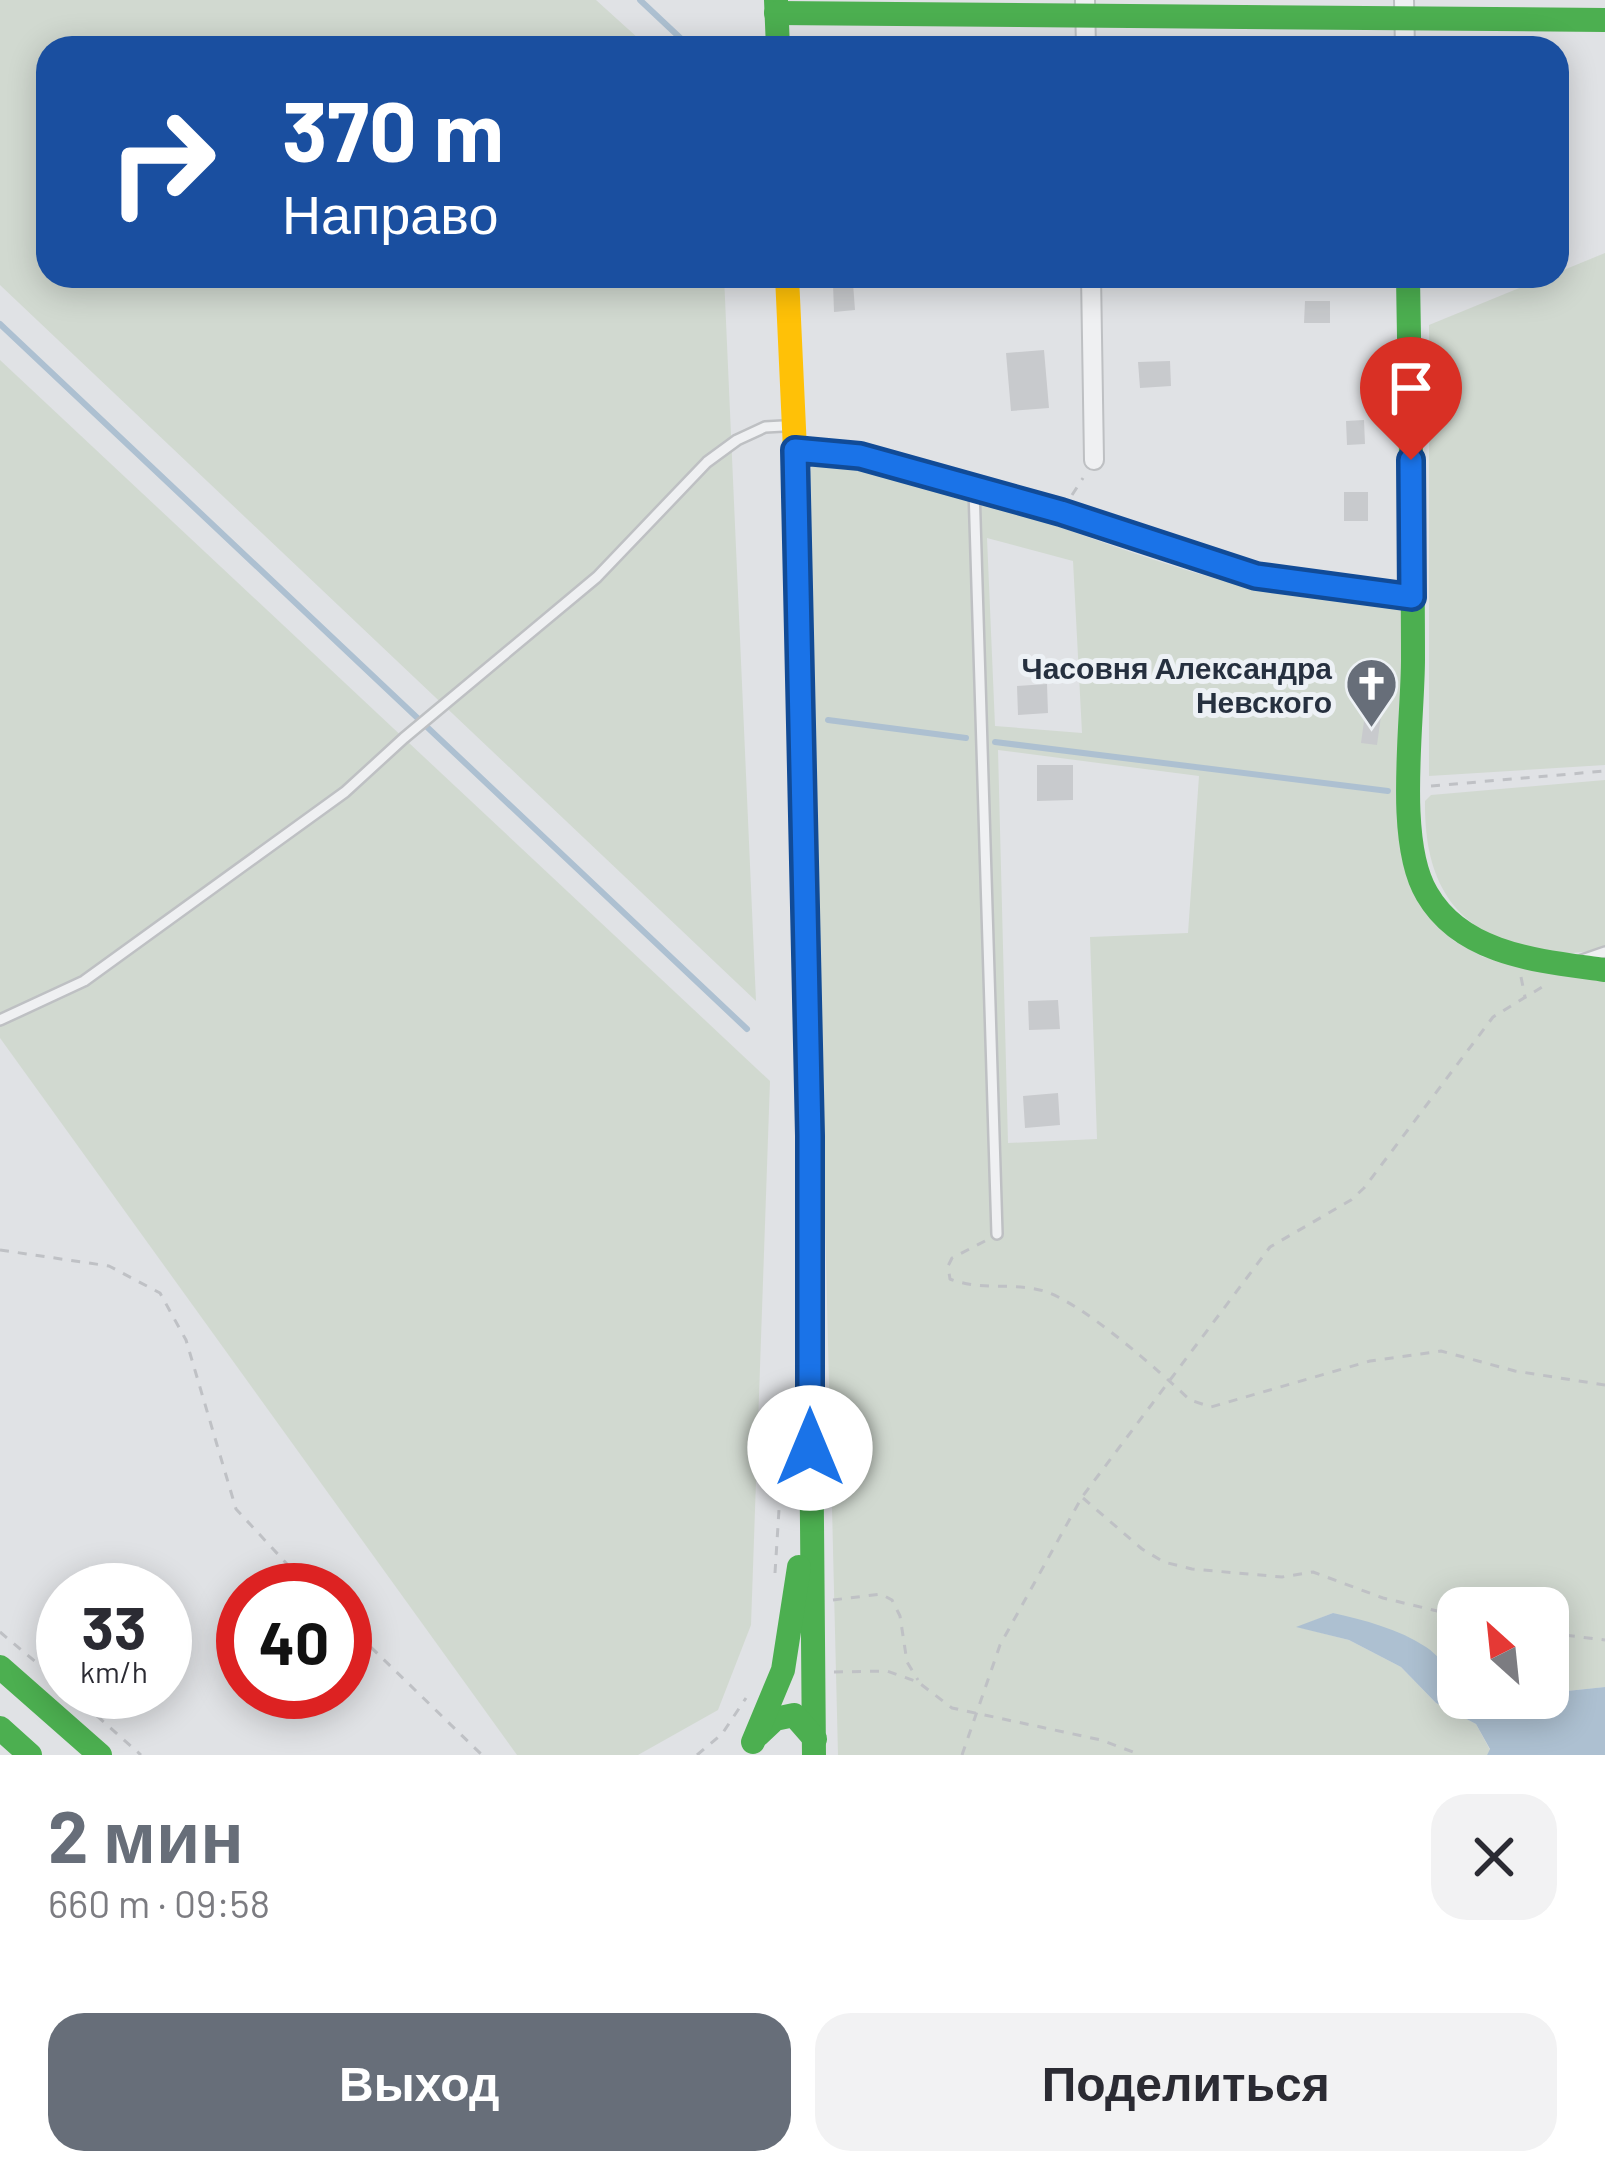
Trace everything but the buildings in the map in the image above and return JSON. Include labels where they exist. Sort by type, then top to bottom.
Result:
[{"type":"street","points":[[776,7],[1404,8],[1605,20]]},
{"type":"street","points":[[788,288],[810,1136],[815,1747]]},
{"type":"street","points":[[1091,288],[1094,460]]},
{"type":"street","points":[[1408,288],[1411,788],[1419,878],[1427,895],[1463,935],[1521,957],[1605,970]]},
{"type":"street","points":[[795,450],[860,456],[1061,512],[1256,576],[1412,597]]},
{"type":"street","points":[[748,1749],[783,1670],[810,1493]]},
{"type":"street","points":[[0,1667],[100,1755]]},
{"type":"street","points":[[748,1749],[775,1719],[785,1715],[802,1720],[815,1747]]},
{"type":"street","points":[[0,1728],[29,1755]]},
{"type":"lane","points":[[0,1020],[84,981],[345,792],[597,577],[707,462],[765,427],[783,426]]},
{"type":"lane","points":[[974,488],[997,1234]]},
{"type":"lane","points":[[1571,964],[1605,952]]},
{"type":"path","points":[[1066,504],[1083,477]]},
{"type":"path","points":[[1411,788],[1605,771]]},
{"type":"path","points":[[962,1755],[1000,1645],[1082,1497],[1270,1247],[1364,1188],[1493,1017],[1555,980],[1571,964]]},
{"type":"path","points":[[997,1234],[952,1258],[947,1266],[950,1279],[966,1285],[1018,1285],[1066,1300],[1190,1400],[1211,1407],[1370,1360],[1441,1351],[1605,1385]]},
{"type":"path","points":[[0,1250],[109,1266],[160,1293],[186,1340],[236,1509],[286,1563]]},
{"type":"path","points":[[775,1579],[780,1495],[810,1493]]},
{"type":"path","points":[[1082,1497],[1164,1562],[1282,1577],[1313,1572],[1383,1598],[1437,1611]]},
{"type":"path","points":[[812,1601],[880,1594],[892,1600],[900,1616],[908,1663],[918,1682]]},
{"type":"path","points":[[0,1632],[36,1662]]},
{"type":"path","points":[[1569,1636],[1605,1640]]},
{"type":"path","points":[[372,1648],[482,1755]]},
{"type":"path","points":[[814,1672],[887,1671],[918,1682],[952,1708],[1101,1740],[1141,1755]]},
{"type":"path","points":[[697,1755],[722,1734],[750,1693]]},
{"type":"path","points":[[100,1719],[141,1755]]},
{"type":"shaded area","points":[[0,0],[596,0],[636,36],[36,36],[36,288],[725,288],[756,1001],[0,285]]},
{"type":"shaded area","points":[[1605,253],[1605,765],[1429,776],[1429,325],[1519,288],[1569,288],[1569,268]]},
{"type":"shaded area","points":[[0,360],[770,1081],[751,1625],[718,1710],[638,1755],[517,1755],[0,1038]]},
{"type":"shaded area","points":[[824,460],[878,471],[1248,587],[1395,604],[1403,612],[1421,900],[1454,941],[1483,957],[1605,977],[1605,1687],[1569,1691],[1569,1587],[1437,1587],[1437,1658],[1425,1647],[1333,1613],[1298,1627],[1349,1640],[1401,1667],[1437,1704],[1437,1719],[1466,1719],[1476,1724],[1490,1750],[1487,1755],[838,1755],[807,480],[812,466]],"holes":[[[987,538],[1073,561],[1082,733],[995,726]],[[998,750],[1199,776],[1188,933],[1090,937],[1097,1139],[1008,1143]]]},
{"type":"shaded area","points":[[1605,780],[1605,946],[1568,953],[1530,948],[1480,929],[1462,914],[1437,877],[1430,854],[1425,801],[1431,795]]},
{"type":"water","points":[[1333,1613],[1416,1641],[1437,1656],[1437,1704],[1401,1667],[1349,1640],[1296,1627]]},
{"type":"water","points":[[1605,1687],[1605,1755],[1487,1755],[1490,1749],[1476,1724],[1466,1719],[1569,1719],[1569,1691]]},
{"type":"waterway","points":[[640,0],[678,36]]},
{"type":"waterway","points":[[0,324],[747,1029]]},
{"type":"waterway","points":[[828,720],[966,738]]},
{"type":"waterway","points":[[995,742],[1388,791]]},
{"type":"traffic: fast","points":[[776,0],[778,36]]},
{"type":"traffic: fast","points":[[776,13],[1605,20]]},
{"type":"traffic: fast","points":[[1408,288],[1413,659],[1408,780],[1417,871],[1442,915],[1483,943],[1530,958],[1605,970]]},
{"type":"traffic: fast","points":[[808,1061],[814,1755]]},
{"type":"traffic: fast","points":[[753,1742],[783,1670],[799,1567]]},
{"type":"traffic: fast","points":[[0,1667],[100,1755]]},
{"type":"traffic: fast","points":[[758,1735],[775,1719],[794,1715],[815,1739]]},
{"type":"traffic: fast","points":[[0,1728],[30,1755]]},
{"type":"traffic: slow","points":[[788,288],[808,1061]]},
{"type":"place","name":"Часовня Александра Невского","points":[[1371,730]]},
{"type":"route","points":[[810,1448],[810,1136],[795,450],[860,456],[1061,512],[1256,576],[1412,597],[1411,460]]}]
